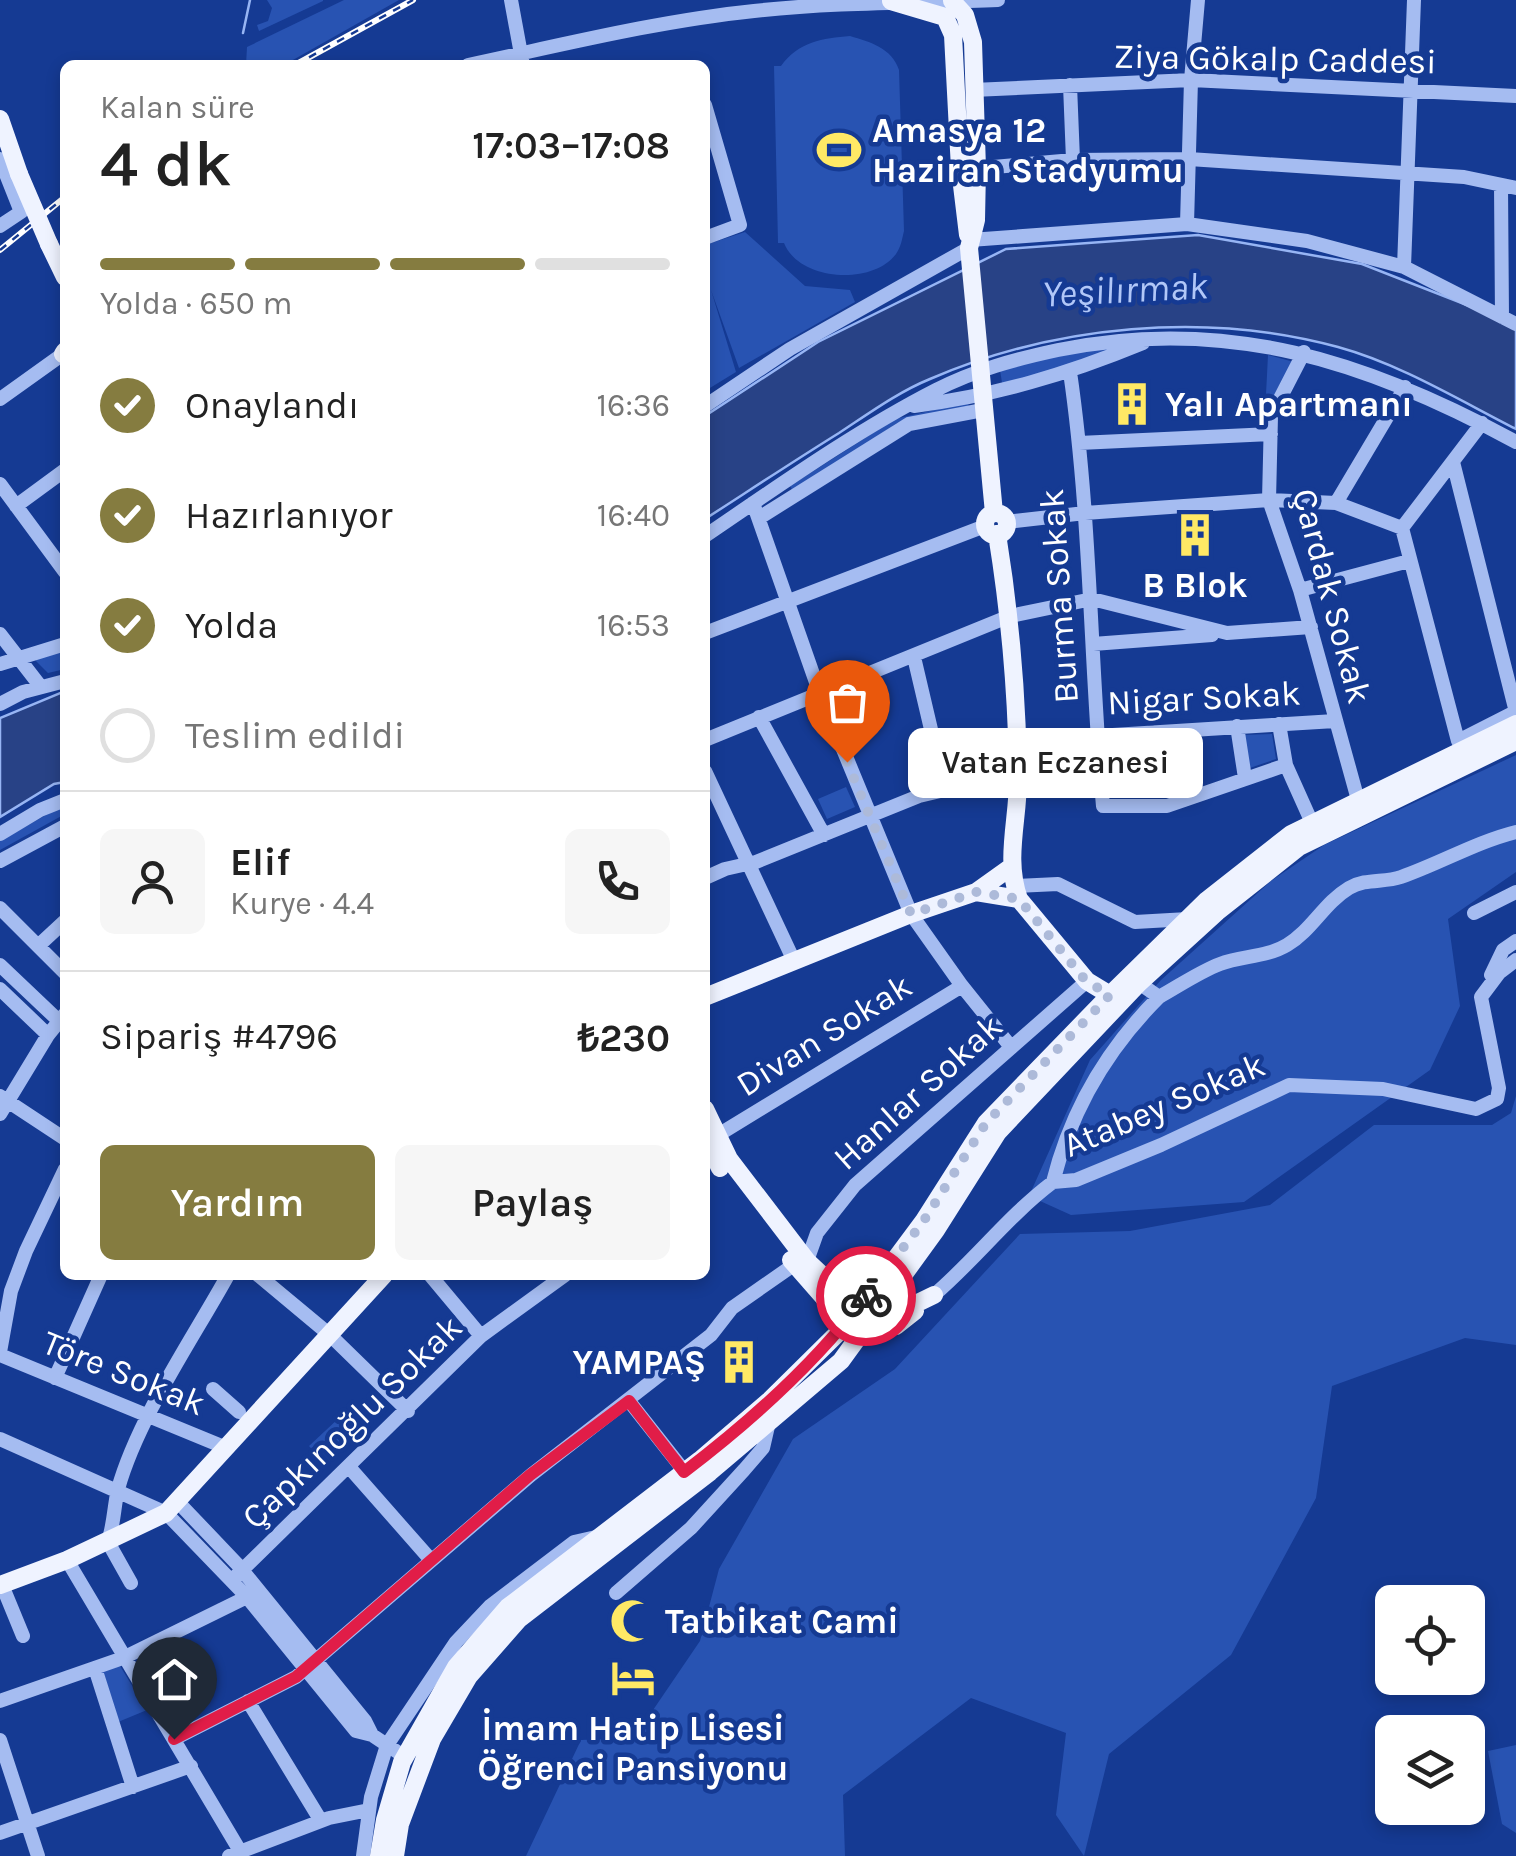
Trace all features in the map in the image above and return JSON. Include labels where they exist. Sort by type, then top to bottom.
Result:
[{"type":"main road","points":[[891,2],[945,17],[953,36],[969,169]]},
{"type":"main road","points":[[952,2],[964,15],[973,42],[965,222],[982,404],[1010,616],[1018,782],[1015,884],[1086,981],[1110,995]]},
{"type":"main road","points":[[0,124],[60,266]]},
{"type":"main road","points":[[379,1856],[385,1820],[405,1757],[456,1667],[508,1607],[684,1472],[739,1419],[854,1326],[986,1123],[1110,995],[1188,919],[1291,834],[1516,724]]},
{"type":"main road","points":[[871,1303],[936,1230],[998,1132],[1140,983],[1217,912],[1299,847],[1516,741]]},
{"type":"main road","points":[[710,995],[911,914],[976,892],[1015,884]]},
{"type":"main road","points":[[976,892],[1015,884]]},
{"type":"main road","points":[[712,1136],[718,1166],[854,1326]]},
{"type":"main road","points":[[801,1262],[841,1293],[901,1311],[934,1295]]},
{"type":"main road","points":[[1,1585],[108,1542],[171,1507],[224,1447],[243,1416],[330,1335],[380,1280]]},
{"type":"main road","points":[[854,1326],[896,1326],[934,1295]]},
{"type":"main road","points":[[395,1856],[400,1824],[432,1739],[469,1676],[519,1619],[710,1472],[841,1360],[854,1326]]},
{"type":"street","points":[[511,0],[521,60],[744,12],[891,2],[998,0]]},
{"type":"street","points":[[1186,224],[1198,0]]},
{"type":"street","points":[[1404,268],[1414,0]]},
{"type":"street","name":"Ziya Gökalp Caddesi","points":[[973,90],[1191,80],[1516,96]]},
{"type":"street","points":[[1070,86],[1073,160]]},
{"type":"street","points":[[710,118],[740,226],[710,236]]},
{"type":"street","points":[[0,159],[22,212],[0,226]]},
{"type":"street","points":[[710,403],[790,348],[970,247],[1186,224],[1307,241],[1404,268],[1509,320],[1508,186],[1464,177],[1188,159],[1073,160],[969,169]]},
{"type":"street","points":[[710,533],[909,424],[982,404],[1153,339]]},
{"type":"street","points":[[756,510],[904,408],[980,367],[1079,346],[1153,339],[1243,341],[1304,352],[1406,387],[1516,442]]},
{"type":"street","name":"Çardak Sokak","points":[[1304,352],[1271,416],[1269,500],[1311,627],[1358,800]]},
{"type":"street","points":[[0,399],[60,356]]},
{"type":"street","name":"Burma Sokak","points":[[1070,372],[1080,443],[1092,599],[1102,806],[1167,806],[1286,765]]},
{"type":"street","points":[[1336,502],[1406,387]]},
{"type":"street","points":[[904,408],[982,404]]},
{"type":"street","points":[[1402,528],[1482,424]]},
{"type":"street","points":[[1080,443],[1270,434]]},
{"type":"street","points":[[1402,528],[1458,741],[1515,712],[1453,462]]},
{"type":"street","points":[[16,506],[60,474]]},
{"type":"street","points":[[0,484],[60,562]]},
{"type":"street","points":[[710,631],[996,524],[1085,512],[1269,500],[1336,502],[1402,528]]},
{"type":"street","points":[[756,510],[819,692],[911,914],[1011,1047]]},
{"type":"street","points":[[1300,590],[1409,560]]},
{"type":"street","points":[[710,738],[1010,616],[1092,599],[1227,634]]},
{"type":"street","points":[[1093,644],[1311,627]]},
{"type":"street","points":[[0,634],[41,688]]},
{"type":"street","points":[[0,664],[60,645]]},
{"type":"street","points":[[914,657],[944,789]]},
{"type":"street","points":[[0,704],[60,682]]},
{"type":"street","points":[[758,717],[824,835]]},
{"type":"street","name":"Nigar Sokak","points":[[1017,741],[1335,720]]},
{"type":"street","points":[[1279,724],[1286,765],[1312,823]]},
{"type":"street","points":[[1237,726],[1244,778]]},
{"type":"street","points":[[710,781],[794,961]]},
{"type":"street","points":[[710,876],[725,868],[751,864],[944,789],[1018,782]]},
{"type":"street","points":[[0,834],[60,802]]},
{"type":"street","points":[[0,861],[60,829]]},
{"type":"street","name":"Atabey Sokak","points":[[1053,1182],[1083,1098],[1110,1052],[1159,997],[1216,965],[1286,946],[1306,931],[1332,899],[1354,885],[1395,879],[1451,858],[1480,841],[1516,832]]},
{"type":"street","points":[[1015,884],[1058,884],[1134,922],[1188,919]]},
{"type":"street","points":[[1474,913],[1516,892]]},
{"type":"street","points":[[0,908],[60,968]]},
{"type":"street","points":[[38,946],[60,926]]},
{"type":"street","points":[[1484,990],[1503,950],[1516,941]]},
{"type":"street","points":[[1484,990],[1516,960]]},
{"type":"street","points":[[0,965],[60,1016]]},
{"type":"street","name":"Hanlar Sokak","points":[[801,1262],[817,1233],[856,1185],[1086,981]]},
{"type":"street","points":[[1140,983],[1159,997]]},
{"type":"street","name":"Divan Sokak","points":[[712,1136],[962,986]]},
{"type":"street","points":[[0,990],[48,1035]]},
{"type":"street","name":"Atabey Sokak","points":[[934,1295],[958,1275],[1019,1208],[1053,1182],[1076,1180],[1289,1085],[1383,1089],[1476,1108],[1489,1106],[1497,1100],[1499,1088],[1483,1014],[1484,990]]},
{"type":"street","points":[[60,1020],[2,1104],[60,1136]]},
{"type":"street","points":[[0,1354],[11,1290],[60,1180]]},
{"type":"street","points":[[174,1739],[310,1666],[530,1475],[711,1336],[732,1308],[801,1262]]},
{"type":"street","points":[[55,1378],[99,1280]]},
{"type":"street","points":[[131,1583],[108,1542],[118,1490],[148,1416],[225,1280]]},
{"type":"street","points":[[268,1280],[408,1411]]},
{"type":"street","points":[[434,1280],[481,1336]]},
{"type":"street","name":"Çapkınoğlu Sokak","points":[[237,1575],[481,1336],[558,1280]]},
{"type":"street","name":"Töre Sokak","points":[[0,1354],[224,1447]]},
{"type":"street","points":[[213,1389],[243,1416]]},
{"type":"street","points":[[629,1401],[684,1472]]},
{"type":"street","points":[[616,1593],[691,1528],[764,1448],[769,1422]]},
{"type":"street","points":[[0,1438],[118,1490],[171,1507],[237,1575],[356,1730],[372,1735],[405,1757]]},
{"type":"street","points":[[349,1467],[430,1559]]},
{"type":"street","points":[[363,1856],[369,1810],[386,1745],[456,1642],[490,1606],[574,1542],[602,1536]]},
{"type":"street","points":[[66,1560],[191,1766],[238,1855],[321,1821],[369,1810]]},
{"type":"street","points":[[237,1575],[247,1597],[310,1666]]},
{"type":"street","points":[[1,1585],[23,1636]]},
{"type":"street","points":[[0,1701],[124,1658],[247,1597]]},
{"type":"street","points":[[95,1668],[133,1788]]},
{"type":"street","points":[[149,1699],[196,1675],[202,1678]]},
{"type":"street","points":[[248,1701],[321,1821]]},
{"type":"street","points":[[0,1740],[38,1856]]},
{"type":"street","points":[[0,1834],[191,1766]]},
{"type":"shaded area","points":[[267,0],[323,1],[259,31],[257,25],[268,21],[272,8]]},
{"type":"shaded area","points":[[344,0],[399,0],[293,60],[246,60],[247,47]]},
{"type":"shaded area","name":"Amasya 12 Haziran Stadyumu","points":[[850,36],[886,51],[899,70],[904,231],[898,251],[885,264],[854,275],[837,275],[804,265],[784,243],[778,243],[774,66],[781,66],[795,51],[812,43]]},
{"type":"shaded area","points":[[745,232],[805,286],[850,290],[855,302],[739,368],[711,290],[736,372],[710,388],[710,243]]},
{"type":"shaded area","points":[[1122,345],[1003,389],[1000,370],[1072,351]]},
{"type":"shaded area","points":[[1268,355],[1294,362],[1265,414]]},
{"type":"shaded area","points":[[968,402],[969,409],[897,423],[794,493],[790,486],[895,419]]},
{"type":"shaded area","points":[[60,650],[60,670],[48,673],[35,657]]},
{"type":"shaded area","points":[[1272,734],[1276,759],[1247,769],[1242,735]]},
{"type":"shaded area","points":[[1516,755],[1516,872],[1448,919],[1460,1006],[1430,1070],[1244,1202],[1071,1215],[1029,1196],[1090,1060],[1161,980],[1271,881],[1324,845]]},
{"type":"shaded area","points":[[846,787],[855,807],[827,819],[818,799]]},
{"type":"shaded area","points":[[60,807],[60,817],[0,850],[0,841]]},
{"type":"shaded area","points":[[1516,1096],[1516,1345],[1465,1338],[1332,1386],[1316,1498],[1231,1655],[1109,1754],[1084,1856],[1056,1815],[1066,1733],[971,1698],[843,1795],[845,1856],[526,1856],[581,1740],[634,1738],[700,1641],[719,1569],[793,1439],[895,1369],[1020,1234],[1130,1231],[1270,1205],[1374,1125],[1492,1125],[1511,1113]]},
{"type":"shaded area","points":[[340,1417],[357,1435],[326,1464],[309,1446]]},
{"type":"shaded area","points":[[120,1666],[147,1710],[118,1722],[98,1671]]},
{"type":"shaded area","points":[[1516,1745],[1516,1833],[1502,1824],[1488,1751]]},
{"type":"water","name":"Yeşilırmak","points":[[1198,235],[1362,264],[1472,307],[1516,330],[1516,429],[1407,373],[1338,347],[1236,329],[1131,329],[1028,346],[918,384],[710,516],[710,413],[818,342],[1006,249]]},
{"type":"water","points":[[60,693],[60,783],[0,817],[0,718]]},
{"type":"waterway","points":[[243,33],[250,0]]},
{"type":"railway","points":[[304,60],[413,0]]},
{"type":"railway","points":[[0,250],[60,201]]},
{"type":"way so far","points":[[847,762],[911,914],[976,892],[1019,899],[1086,981],[1110,995],[986,1123],[923,1222],[866,1296]]},
{"type":"place","name":"Amasya 12 Haziran Stadyumu","points":[[839,150]]},
{"type":"place","name":"Yalı Apartmanı","points":[[1132,404]]},
{"type":"place","name":"B Blok","points":[[1195,535]]},
{"type":"place","name":"Vatan Eczanesi","points":[[847,762]]},
{"type":"place","name":"YAMPAŞ","points":[[739,1362]]},
{"type":"place","name":"Tatbikat Cami","points":[[632,1621]]},
{"type":"place","name":"İmam Hatip Lisesi Öğrenci Pansiyonu","points":[[633,1678]]},
{"type":"route","points":[[174,1739],[296,1677],[530,1475],[629,1401],[684,1472],[770,1400],[846,1324],[866,1296]]}]
